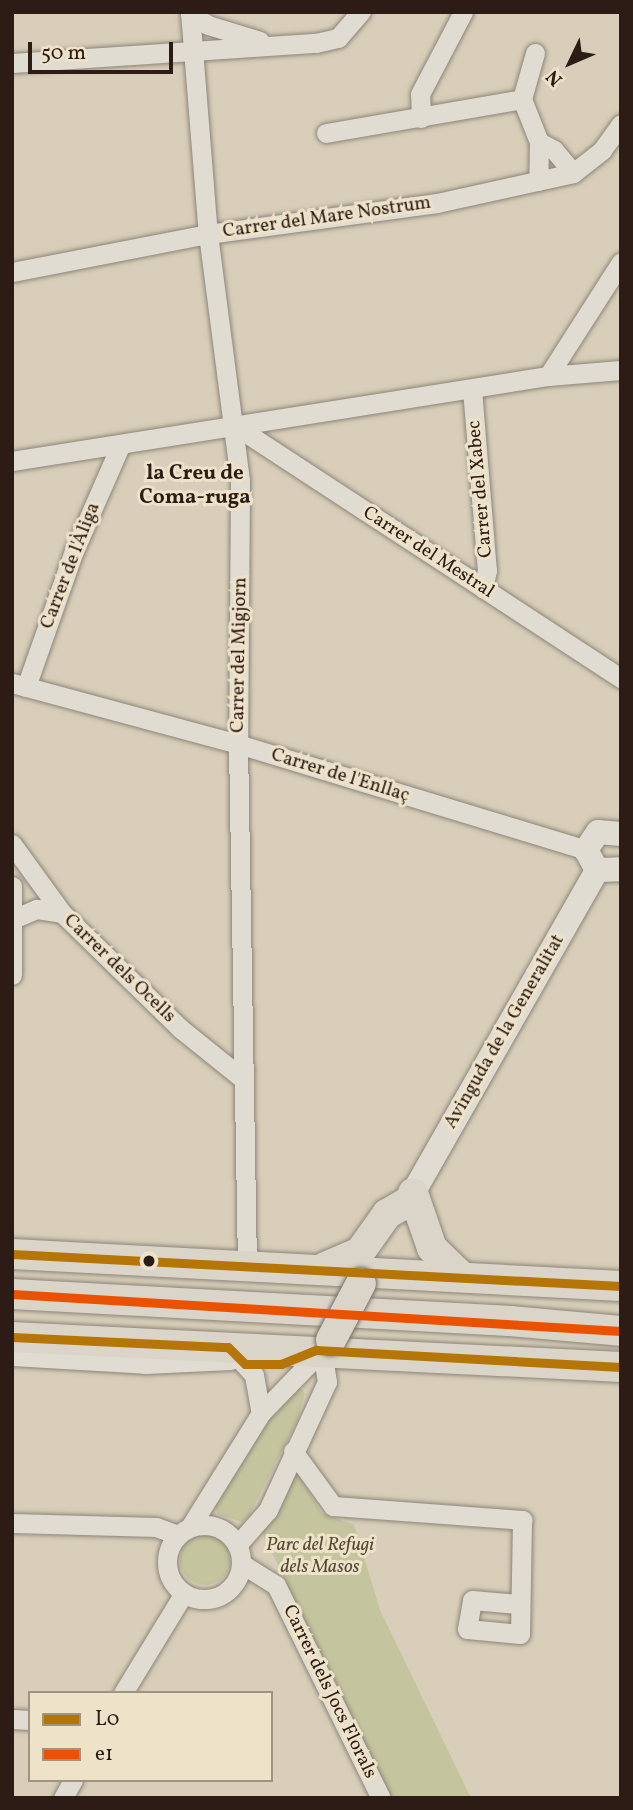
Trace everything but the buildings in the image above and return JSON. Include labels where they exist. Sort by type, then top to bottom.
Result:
[{"type":"main road","points":[[317,1270],[360,1252],[387,1214],[410,1197]]},
{"type":"main road","points":[[410,1197],[432,1248],[461,1276]]},
{"type":"main road","points":[[327,1345],[410,1197]]},
{"type":"main road","points":[[12,1254],[247,1265],[317,1270],[365,1277],[461,1276],[621,1286]]},
{"type":"main road","points":[[12,1294],[510,1321],[621,1331]]},
{"type":"main road","points":[[12,1337],[235,1353],[327,1345],[365,1356],[621,1367]]},
{"type":"street","points":[[12,63],[338,38],[361,12]]},
{"type":"street","points":[[421,118],[421,94],[463,12]]},
{"type":"street","points":[[190,13],[236,35],[274,45]]},
{"type":"street","points":[[190,13],[194,48]]},
{"type":"street","name":"Carrer del Migjorn","points":[[194,48],[208,234],[237,427],[242,569],[239,744],[247,1265]]},
{"type":"street","points":[[535,53],[522,99],[539,142],[538,181]]},
{"type":"street","points":[[326,133],[522,99]]},
{"type":"street","points":[[539,142],[554,150],[573,173],[618,134]]},
{"type":"street","name":"Carrer del Mare Nostrum","points":[[12,272],[164,245],[208,234],[437,203],[573,173]]},
{"type":"street","points":[[548,376],[621,262]]},
{"type":"street","points":[[12,461],[120,446],[548,376],[621,370]]},
{"type":"street","name":"Carrer del Xabec","points":[[472,389],[488,570],[483,589]]},
{"type":"street","name":"Carrer del Mestral","points":[[237,427],[621,678]]},
{"type":"street","name":"Carrer de l'Àliga","points":[[19,685],[120,446]]},
{"type":"street","name":"Carrer de l'Enllaç","points":[[19,685],[239,744],[601,863]]},
{"type":"street","points":[[601,863],[598,832],[620,832]]},
{"type":"street","name":"Carrer dels Ocells","points":[[12,844],[62,913],[181,1029],[243,1079]]},
{"type":"street","name":"Avinguda de la Generalitat","points":[[410,1197],[601,863]]},
{"type":"street","points":[[12,886],[12,975]]},
{"type":"street","points":[[13,919],[37,909],[62,913]]},
{"type":"street","points":[[12,1523],[156,1527],[184,1531],[218,1527],[238,1544],[242,1564],[234,1585],[225,1594],[199,1599],[184,1593],[168,1569],[170,1548],[184,1531],[261,1413],[327,1345]]},
{"type":"street","points":[[238,1544],[268,1510],[327,1382],[327,1345]]},
{"type":"street","points":[[12,1356],[145,1364],[235,1353],[259,1388],[261,1413]]},
{"type":"street","points":[[293,1451],[333,1506],[522,1520],[518,1604]]},
{"type":"street","name":"Carrer dels Jocs Florals","points":[[242,1564],[276,1585],[381,1798]]},
{"type":"street","points":[[124,1691],[184,1593]]},
{"type":"street","points":[[63,1798],[72,1782]]},
{"type":"green space","points":[[298,1386],[305,1393],[298,1419],[249,1516],[242,1522],[217,1514],[214,1495],[288,1391]]},
{"type":"green space","name":"Parc del Refugi dels Masos","points":[[295,1470],[322,1513],[354,1525],[380,1610],[471,1798],[390,1798],[261,1530]]},
{"type":"green space","points":[[205,1535],[223,1542],[230,1560],[223,1578],[205,1585],[187,1578],[180,1560],[187,1542]]},
{"type":"transit line","name":"L0","points":[[12,1254],[621,1286]]},
{"type":"transit line","name":"e1","points":[[12,1294],[621,1331]]},
{"type":"transit line","name":"L0","points":[[12,1337],[228,1347],[245,1364],[281,1364],[316,1350],[621,1367]]},
{"type":"district","name":"la Creu de Coma-ruga","points":[[195,486]]}]
